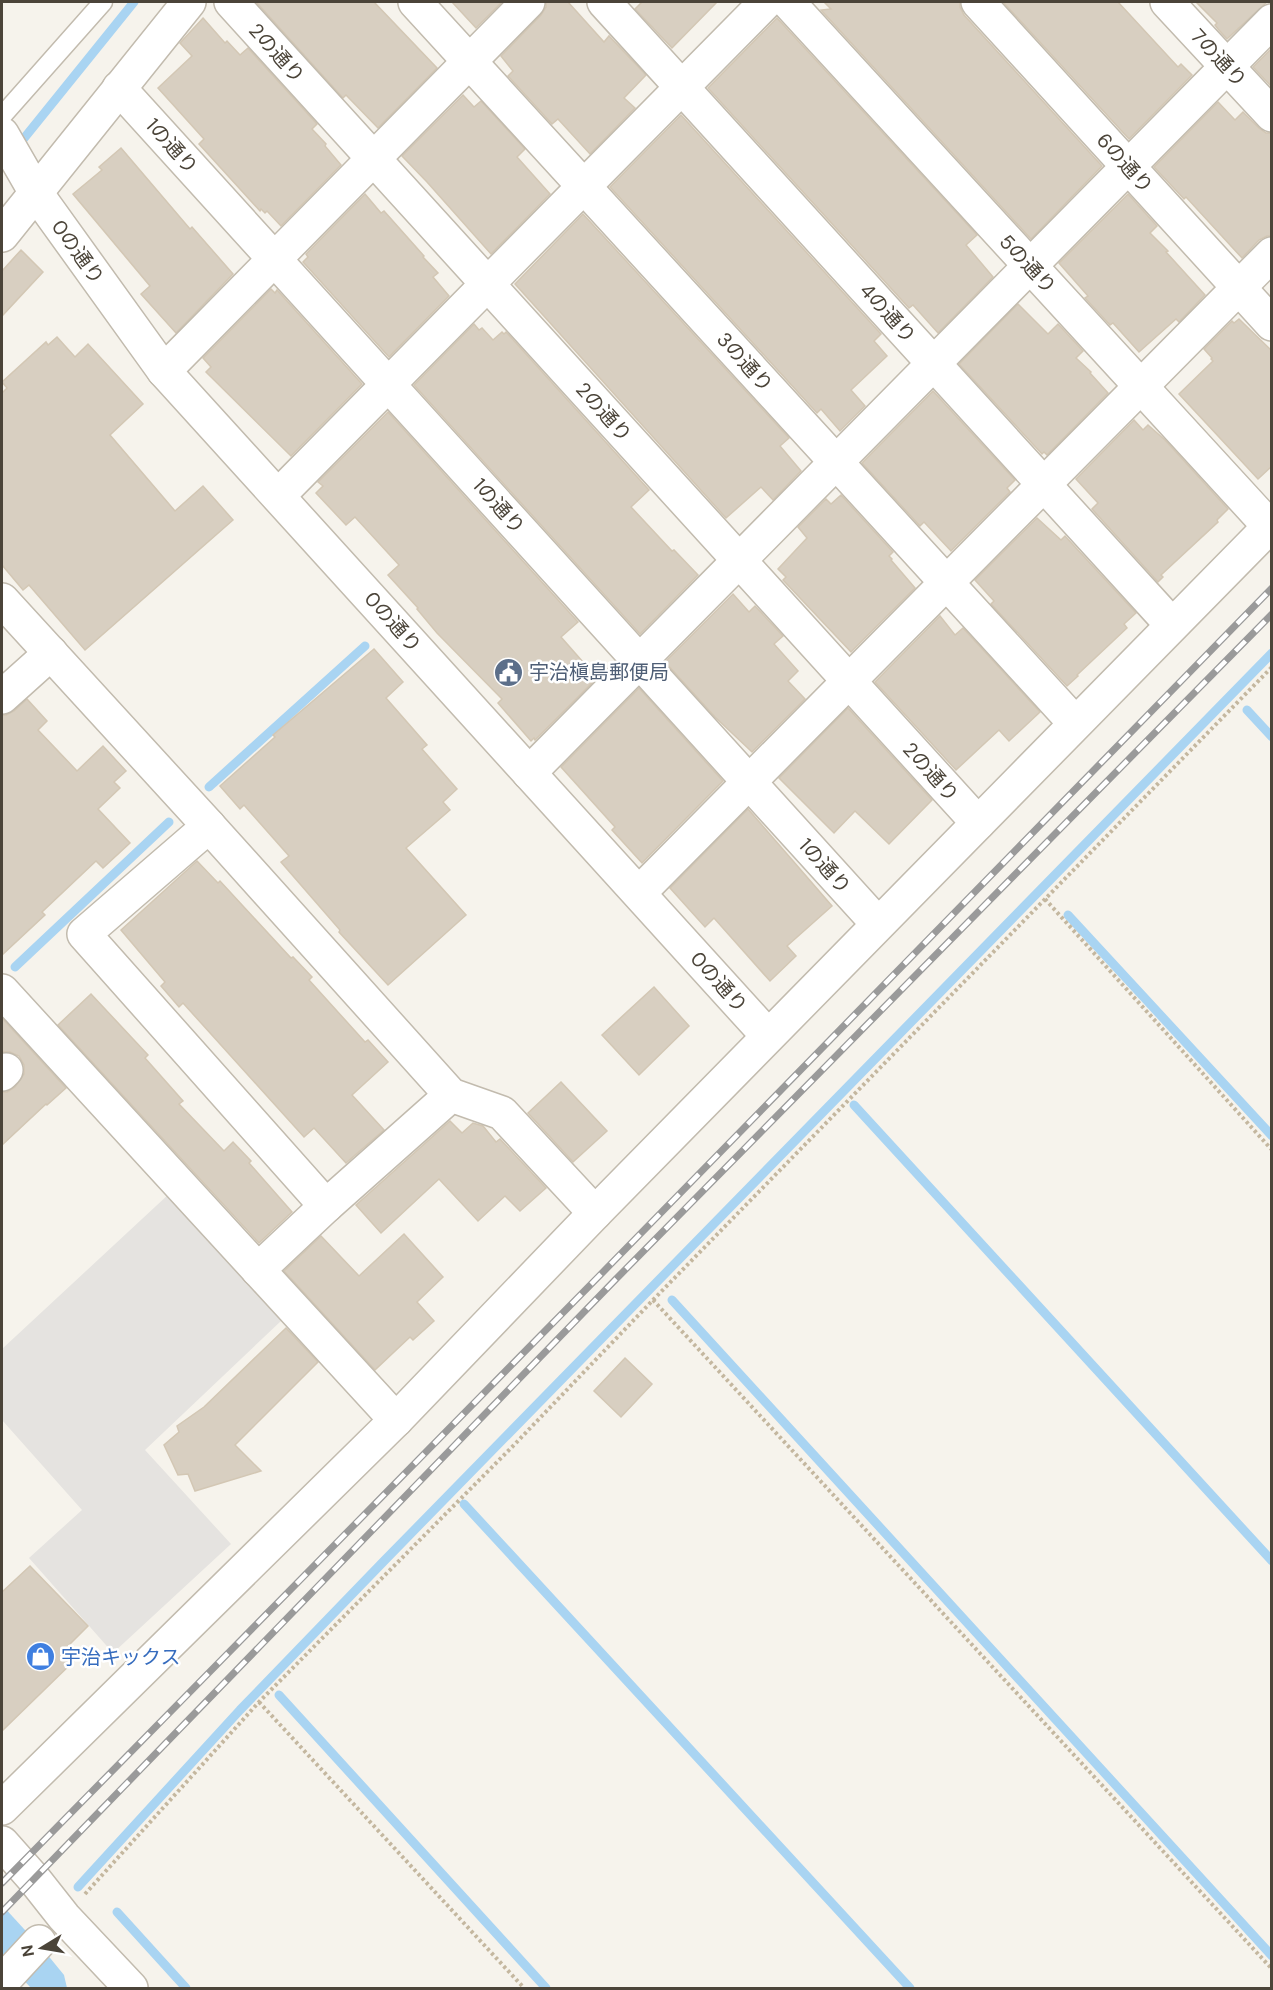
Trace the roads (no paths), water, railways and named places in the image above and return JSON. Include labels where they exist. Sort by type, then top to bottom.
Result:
[{"type":"street","points":[[2,235],[30,184],[119,88],[189,2]]},
{"type":"street","name":"2の通り","points":[[231,2],[978,823]]},
{"type":"street","name":"3の通り","points":[[415,2],[1075,723]]},
{"type":"street","points":[[164,371],[528,2]]},
{"type":"street","name":"4の通り","points":[[604,2],[1172,625]]},
{"type":"street","points":[[278,496],[766,2]]},
{"type":"street","name":"5の通り","points":[[788,2],[1270,525]]},
{"type":"street","name":"6の通り","points":[[978,2],[1272,324]]},
{"type":"street","name":"7の通り","points":[[1167,2],[1272,115]]},
{"type":"street","points":[[529,773],[1272,21]]},
{"type":"street","name":"1の通り","points":[[119,88],[878,924]]},
{"type":"street","name":"0の通り","points":[[2,129],[30,184],[164,371],[768,1036]]},
{"type":"street","points":[[639,893],[1272,254]]},
{"type":"street","points":[[2,1808],[396,1420],[595,1213],[1270,525]]},
{"type":"street","points":[[2,600],[452,1095],[502,1113],[595,1213]]},
{"type":"street","points":[[2,697],[51,653]]},
{"type":"street","points":[[209,826],[84,934],[326,1206]]},
{"type":"street","points":[[2,991],[396,1420]]},
{"type":"street","points":[[258,1270],[326,1206],[452,1095]]},
{"type":"street","points":[[2,1843],[63,1917],[131,1989]]},
{"type":"street","points":[[2,1982],[39,1942]]},
{"type":"lane","points":[[2,129],[103,2]]},
{"type":"water","points":[[2,1905],[64,1975],[67,1988],[31,1988],[2,1957]]},
{"type":"waterway","points":[[17,147],[134,2]]},
{"type":"waterway","points":[[209,787],[365,646]]},
{"type":"waterway","points":[[78,1887],[240,1710],[384,1561],[1272,653]]},
{"type":"waterway","points":[[1247,710],[1272,737]]},
{"type":"waterway","points":[[15,967],[169,822]]},
{"type":"waterway","points":[[1068,915],[1272,1136]]},
{"type":"waterway","points":[[854,1105],[1272,1561]]},
{"type":"waterway","points":[[672,1300],[1272,1956]]},
{"type":"waterway","points":[[464,1504],[910,1988]]},
{"type":"waterway","points":[[279,1695],[546,1988]]},
{"type":"waterway","points":[[117,1912],[186,1988]]},
{"type":"railway","points":[[2,1883],[1272,588]]},
{"type":"railway","points":[[2,1912],[616,1279],[1272,614]]},
{"type":"place","name":"宇治槇島郵便局","points":[[508,672]]},
{"type":"place","name":"宇治キックス","points":[[40,1657]]}]
